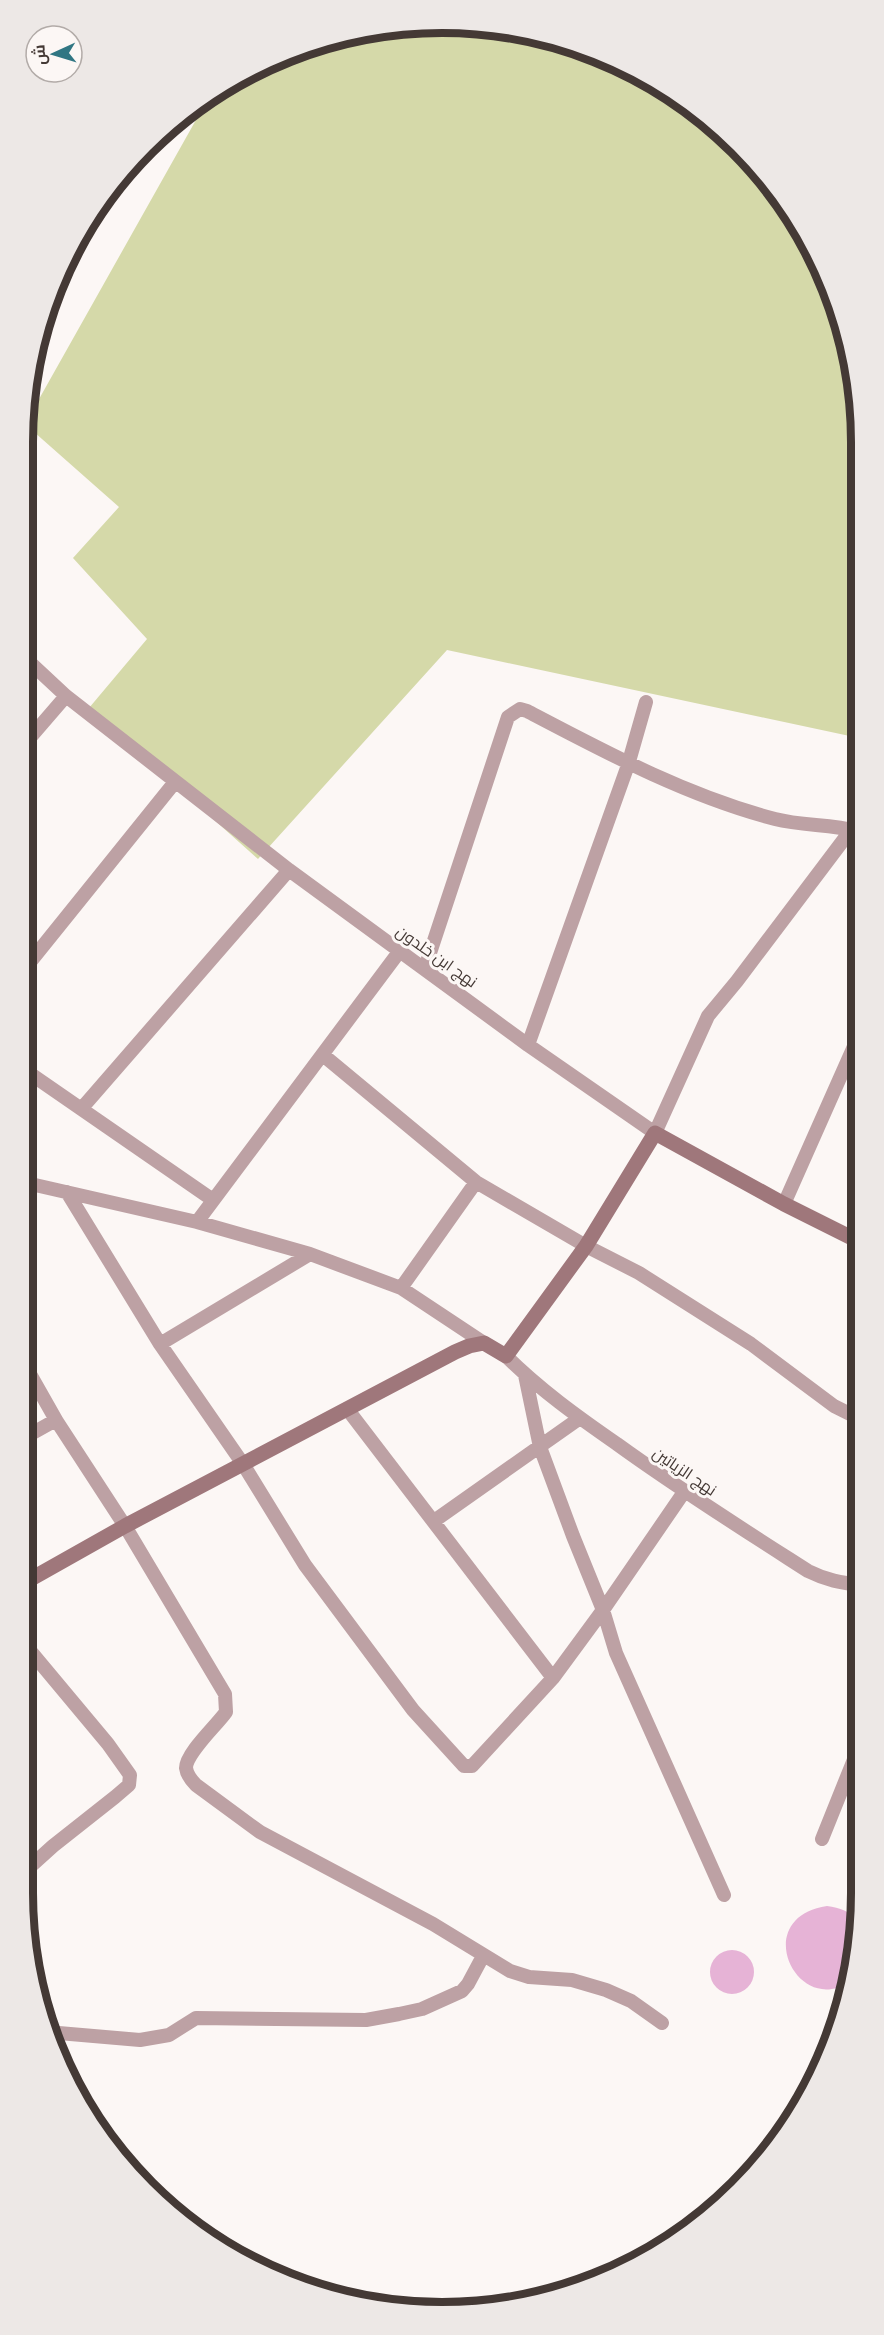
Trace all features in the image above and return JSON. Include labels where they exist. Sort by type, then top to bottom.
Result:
[{"type":"street","name":"نهج ابن خلدون","points":[[33,665],[66,696],[289,870],[528,1045],[655,1133],[784,1204],[851,1238]]},
{"type":"street","points":[[33,734],[66,696]]},
{"type":"street","points":[[528,1045],[628,765],[646,702]]},
{"type":"street","points":[[425,968],[508,717],[520,709],[628,765],[715,799],[775,819],[851,831]]},
{"type":"street","points":[[33,958],[175,782]]},
{"type":"street","points":[[33,1184],[197,1222],[310,1254],[400,1288],[506,1356],[586,1246],[655,1133],[708,1016],[851,836]]},
{"type":"street","points":[[82,1108],[289,870]]},
{"type":"street","points":[[197,1222],[399,952]]},
{"type":"street","points":[[784,1204],[851,1054]]},
{"type":"street","points":[[323,1055],[476,1182],[586,1246],[639,1273],[751,1344],[834,1407],[851,1415]]},
{"type":"street","points":[[845,1067],[851,1069]]},
{"type":"street","points":[[33,1075],[213,1200]]},
{"type":"street","points":[[400,1288],[476,1182]]},
{"type":"street","points":[[67,1192],[160,1344],[243,1464],[305,1565],[413,1710],[464,1766],[472,1766],[553,1678],[603,1611],[684,1492]]},
{"type":"street","points":[[160,1344],[310,1254]]},
{"type":"street","points":[[33,1578],[125,1526],[348,1410],[446,1356],[469,1346],[484,1343]]},
{"type":"street","name":"نهج الزياتين","points":[[506,1356],[525,1375],[580,1418],[684,1492],[808,1571],[831,1581],[851,1584]]},
{"type":"street","points":[[525,1375],[540,1446],[603,1611],[616,1653],[724,1895]]},
{"type":"street","points":[[33,1379],[56,1420],[125,1526],[225,1694],[226,1712],[189,1757],[186,1767],[189,1777],[196,1785],[260,1832],[433,1924],[510,1971],[529,1977],[572,1980],[606,1990],[631,2001],[662,2023]]},
{"type":"street","points":[[348,1410],[553,1678]]},
{"type":"street","points":[[434,1521],[580,1418]]},
{"type":"street","points":[[33,1433],[56,1420]]},
{"type":"street","points":[[33,1654],[108,1744],[131,1780],[129,1785],[33,1864]]},
{"type":"street","points":[[822,1839],[851,1767]]},
{"type":"street","points":[[58,2033],[140,2040],[169,2035],[196,2018],[366,2020],[422,2009],[462,1991],[483,1956]]},
{"type":"green space","points":[[415,34],[495,36],[548,47],[599,64],[647,88],[669,102],[712,134],[750,172],[782,215],[820,285],[843,362],[850,415],[851,736],[447,650],[258,859],[89,708],[147,639],[73,558],[119,507],[33,431],[35,407],[200,113],[238,88],[285,64],[336,47],[389,36]]},
{"type":"shaded area","points":[[827,1906],[850,1914],[848,1946],[840,1985],[831,1989],[813,1987],[799,1977],[789,1962],[786,1945],[790,1928],[803,1914]]},
{"type":"shaded area","points":[[732,1950],[748,1956],[754,1972],[748,1988],[732,1994],[716,1988],[710,1972],[716,1956]]}]
